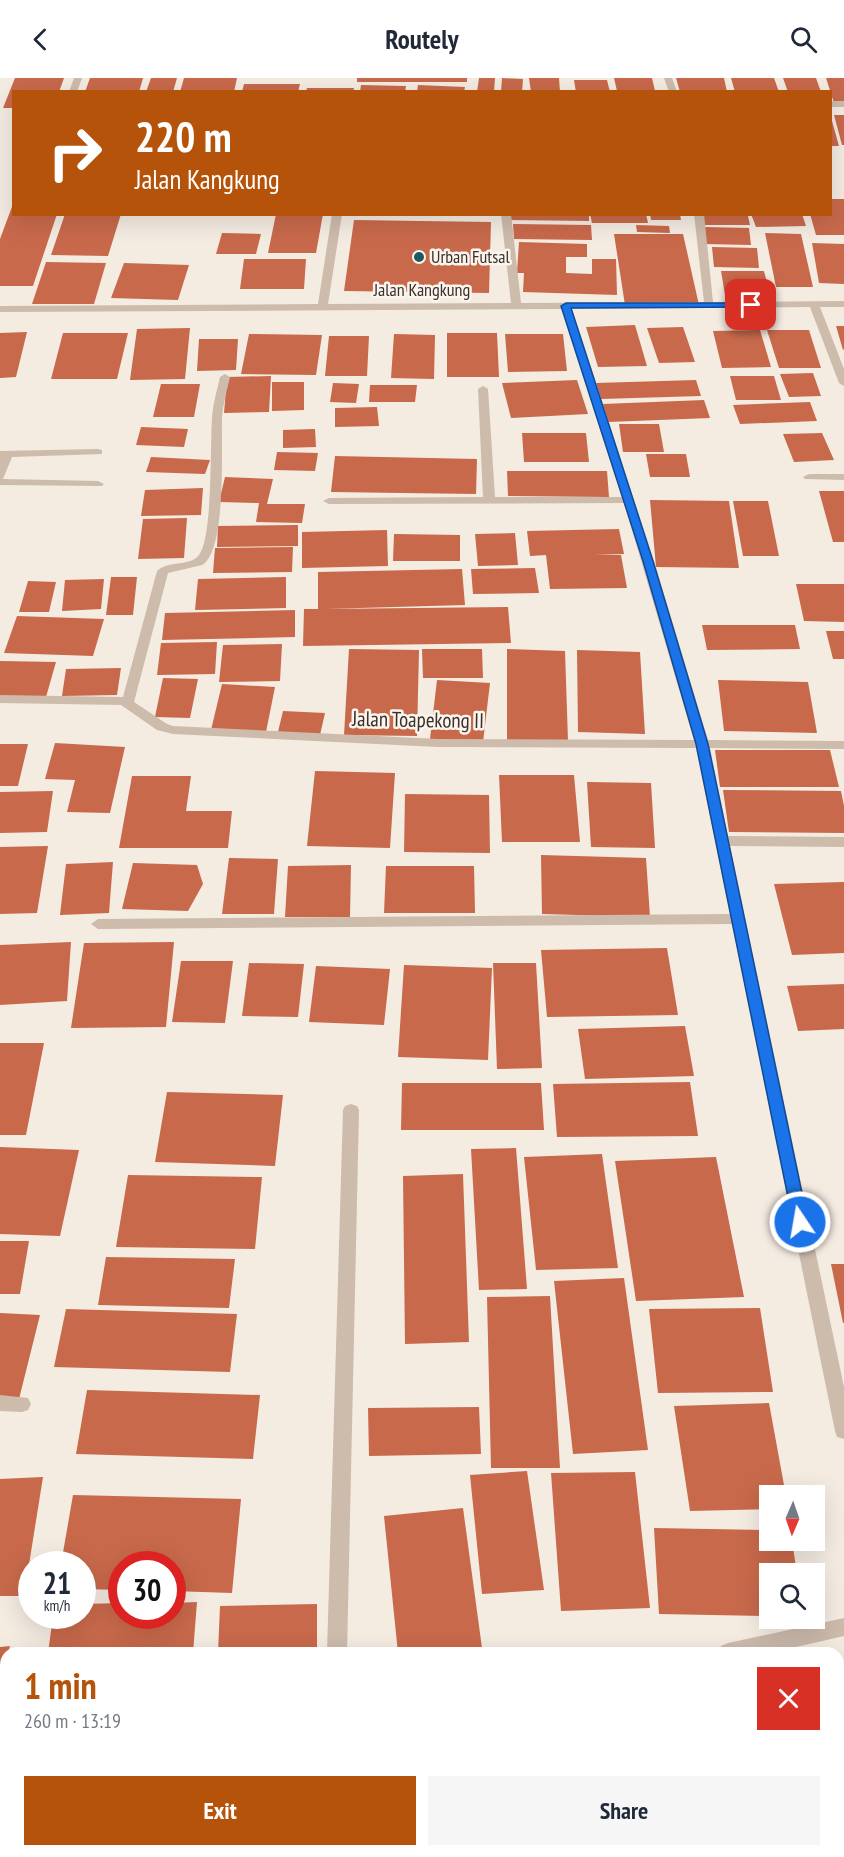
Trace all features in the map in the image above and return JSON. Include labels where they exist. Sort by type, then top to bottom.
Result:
[{"type":"street","points":[[323,307],[337,216]]},
{"type":"street","points":[[506,216],[516,306]]},
{"type":"street","points":[[699,216],[709,306]]},
{"type":"street","name":"Jalan Kangkung","points":[[0,309],[844,304]]},
{"type":"street","points":[[814,305],[844,382]]},
{"type":"street","points":[[566,306],[702,744],[844,1431]]},
{"type":"street","points":[[0,699],[128,702],[163,571],[172,565],[202,560],[208,553],[213,531],[217,415],[225,377]]},
{"type":"street","points":[[483,389],[489,500]]},
{"type":"street","points":[[0,476],[4,454],[98,452]]},
{"type":"street","points":[[809,477],[844,477]]},
{"type":"street","points":[[0,482],[98,484]]},
{"type":"street","points":[[329,501],[627,500]]},
{"type":"street","name":"Jalan Toapekong II","points":[[128,702],[162,727],[173,730],[409,742],[844,745]]},
{"type":"street","points":[[722,841],[844,842]]},
{"type":"street","points":[[99,924],[737,919]]},
{"type":"street","points":[[337,1647],[351,1110]]},
{"type":"street","points":[[0,1403],[22,1404]]},
{"type":"street","points":[[755,1647],[844,1627]]},
{"type":"building","points":[[15,78],[64,78],[60,90],[12,90],[12,108],[3,108]]},
{"type":"building","points":[[90,78],[143,78],[140,90],[86,90]]},
{"type":"building","points":[[151,78],[177,78],[174,90],[147,90]]},
{"type":"building","points":[[184,78],[237,78],[234,90],[181,90]]},
{"type":"building","points":[[357,78],[467,78],[467,82],[357,82]]},
{"type":"building","points":[[479,78],[495,78],[494,90],[477,90]]},
{"type":"building","points":[[502,78],[523,79],[522,90],[501,90]]},
{"type":"building","points":[[529,78],[559,78],[560,90],[531,90]]},
{"type":"building","points":[[614,78],[652,78],[655,90],[617,90]]},
{"type":"building","points":[[676,78],[724,78],[727,90],[679,90]]},
{"type":"building","points":[[731,78],[774,78],[778,90],[734,90]]},
{"type":"building","points":[[783,78],[816,78],[820,90],[787,90]]},
{"type":"building","points":[[826,78],[844,78],[844,103],[834,103],[832,90],[830,90]]},
{"type":"building","points":[[574,80],[607,80],[610,90],[576,90]]},
{"type":"building","points":[[244,84],[300,84],[298,90],[242,90]]},
{"type":"building","points":[[361,85],[406,86],[405,90],[360,90]]},
{"type":"building","points":[[418,85],[465,87],[464,90],[417,90]]},
{"type":"building","points":[[307,88],[354,88],[354,90],[306,90]]},
{"type":"building","points":[[834,115],[844,115],[844,145],[842,145]]},
{"type":"building","points":[[832,121],[839,146],[832,146]]},
{"type":"building","points":[[832,199],[844,199],[844,235],[816,235],[811,216],[832,216]]},
{"type":"building","points":[[12,207],[12,216],[56,216],[33,286],[0,286],[0,239]]},
{"type":"building","points":[[64,216],[120,216],[108,256],[51,255]]},
{"type":"building","points":[[276,216],[323,216],[316,253],[268,253]]},
{"type":"building","points":[[508,216],[589,216],[589,221],[508,220]]},
{"type":"building","points":[[590,216],[646,216],[648,223],[592,223]]},
{"type":"building","points":[[650,216],[680,216],[681,220],[651,220]]},
{"type":"building","points":[[702,216],[748,216],[750,225],[704,225]]},
{"type":"building","points":[[752,216],[803,216],[806,226],[756,227]]},
{"type":"building","name":"Urban Futsal","points":[[354,220],[491,222],[489,293],[344,291]]},
{"type":"building","points":[[513,224],[591,225],[592,240],[514,239]]},
{"type":"building","points":[[636,225],[669,226],[670,233],[637,232]]},
{"type":"building","points":[[704,227],[749,228],[751,245],[705,244]]},
{"type":"building","points":[[222,233],[261,234],[256,254],[216,254]]},
{"type":"building","points":[[765,233],[801,234],[813,287],[776,287]]},
{"type":"building","points":[[614,234],[683,234],[699,305],[625,305]]},
{"type":"building","points":[[519,242],[587,244],[587,257],[566,257],[566,273],[592,274],[592,259],[616,259],[617,295],[523,292],[524,273],[517,273]]},
{"type":"building","points":[[812,243],[844,244],[844,284],[819,283]]},
{"type":"building","points":[[712,247],[757,248],[759,268],[714,267]]},
{"type":"building","points":[[244,259],[306,259],[304,289],[240,289]]},
{"type":"building","points":[[46,262],[106,263],[94,304],[32,304]]},
{"type":"building","points":[[124,263],[189,265],[178,300],[111,298]]},
{"type":"building","points":[[721,271],[764,271],[770,295],[725,295]]},
{"type":"building","points":[[635,325],[647,366],[598,367],[586,327]]},
{"type":"building","points":[[836,326],[844,326],[843,350]]},
{"type":"building","points":[[683,327],[695,362],[659,363],[647,328]]},
{"type":"building","points":[[190,328],[185,379],[130,380],[137,329]]},
{"type":"building","points":[[760,330],[771,367],[722,368],[713,331]]},
{"type":"building","points":[[767,330],[809,330],[821,368],[779,368]]},
{"type":"building","points":[[27,332],[16,377],[0,378],[0,333]]},
{"type":"building","points":[[63,333],[128,333],[117,379],[51,379]]},
{"type":"building","points":[[447,333],[497,333],[499,377],[447,377]]},
{"type":"building","points":[[249,334],[322,335],[316,375],[241,374]]},
{"type":"building","points":[[394,334],[435,335],[434,379],[391,378]]},
{"type":"building","points":[[505,334],[563,334],[567,371],[508,372]]},
{"type":"building","points":[[329,336],[369,336],[367,376],[325,376]]},
{"type":"building","points":[[199,339],[238,339],[236,370],[197,371]]},
{"type":"building","points":[[813,373],[821,396],[789,397],[780,374]]},
{"type":"building","points":[[271,376],[269,412],[224,413],[227,377]]},
{"type":"building","points":[[730,376],[774,376],[781,400],[736,400]]},
{"type":"building","points":[[577,380],[588,414],[511,418],[502,383]]},
{"type":"building","points":[[696,380],[701,396],[601,399],[596,383]]},
{"type":"building","points":[[272,382],[304,382],[304,410],[272,411]]},
{"type":"building","points":[[333,383],[359,384],[356,403],[330,402]]},
{"type":"building","points":[[161,384],[200,384],[194,417],[153,417]]},
{"type":"building","points":[[370,385],[417,385],[415,402],[369,402]]},
{"type":"building","points":[[704,400],[710,418],[608,422],[603,404]]},
{"type":"building","points":[[810,402],[817,421],[740,424],[733,405]]},
{"type":"building","points":[[377,407],[379,426],[335,427],[335,408]]},
{"type":"building","points":[[619,424],[659,424],[664,452],[623,452]]},
{"type":"building","points":[[141,427],[188,429],[184,447],[136,445]]},
{"type":"building","points":[[315,429],[316,447],[283,448],[283,430]]},
{"type":"building","points":[[522,433],[586,433],[589,462],[524,462]]},
{"type":"building","points":[[822,433],[834,460],[794,462],[783,434]]},
{"type":"building","points":[[277,452],[318,453],[315,471],[274,470]]},
{"type":"building","points":[[646,454],[686,454],[690,477],[650,477]]},
{"type":"building","points":[[335,456],[477,459],[476,494],[331,492]]},
{"type":"building","points":[[151,457],[210,460],[205,474],[146,472]]},
{"type":"building","points":[[507,471],[607,471],[609,497],[508,496]]},
{"type":"building","points":[[225,477],[273,479],[267,504],[305,504],[302,523],[256,522],[259,503],[219,502]]},
{"type":"building","points":[[203,488],[201,515],[141,516],[145,490]]},
{"type":"building","points":[[819,491],[844,491],[844,542],[833,542]]},
{"type":"building","points":[[650,500],[729,501],[739,568],[656,567]]},
{"type":"building","points":[[733,501],[768,501],[779,556],[743,556]]},
{"type":"building","points":[[187,518],[184,558],[138,559],[143,519]]},
{"type":"building","points":[[298,525],[298,546],[217,547],[218,526]]},
{"type":"building","points":[[619,529],[624,554],[594,555],[621,555],[627,588],[550,589],[546,555],[530,556],[527,531]]},
{"type":"building","points":[[387,530],[388,566],[302,568],[302,532]]},
{"type":"building","points":[[515,533],[518,565],[478,566],[475,534]]},
{"type":"building","points":[[394,534],[460,535],[460,561],[393,561]]},
{"type":"building","points":[[293,547],[292,572],[213,573],[215,548]]},
{"type":"building","points":[[535,568],[539,593],[473,594],[471,569]]},
{"type":"building","points":[[462,569],[465,605],[324,609],[508,607],[511,643],[303,646],[304,609],[318,609],[318,572]]},
{"type":"building","points":[[111,577],[137,577],[133,615],[106,615]]},
{"type":"building","points":[[286,577],[286,608],[195,610],[198,579]]},
{"type":"building","points":[[104,579],[101,609],[62,611],[65,580]]},
{"type":"building","points":[[28,581],[56,582],[49,612],[19,612]]},
{"type":"building","points":[[796,584],[844,584],[844,622],[804,621]]},
{"type":"building","points":[[295,610],[295,637],[162,640],[165,613]]},
{"type":"building","points":[[17,616],[104,619],[93,656],[4,653]]},
{"type":"building","points":[[702,625],[795,625],[800,649],[707,650]]},
{"type":"building","points":[[826,631],[844,631],[844,659],[833,659]]},
{"type":"building","points":[[217,642],[215,674],[157,675],[161,643]]},
{"type":"building","points":[[282,644],[280,681],[219,682],[223,645]]},
{"type":"building","points":[[349,649],[419,650],[417,736],[344,735]]},
{"type":"building","points":[[422,649],[482,649],[483,678],[423,678]]},
{"type":"building","points":[[507,649],[565,651],[568,741],[507,740]]},
{"type":"building","points":[[577,650],[640,652],[645,734],[578,732]]},
{"type":"building","points":[[0,661],[56,662],[46,697],[0,696]]},
{"type":"building","points":[[121,668],[117,695],[62,696],[66,669]]},
{"type":"building","points":[[163,678],[198,679],[190,718],[155,717]]},
{"type":"building","points":[[437,680],[490,683],[483,742],[430,739]]},
{"type":"building","points":[[718,680],[808,682],[817,733],[724,731]]},
{"type":"building","points":[[222,684],[275,687],[266,732],[211,730]]},
{"type":"building","points":[[283,711],[325,713],[320,735],[278,732]]},
{"type":"building","points":[[55,743],[125,747],[110,813],[67,812],[75,780],[45,779]]},
{"type":"building","points":[[0,744],[28,744],[18,786],[0,786]]},
{"type":"building","points":[[715,750],[830,750],[839,787],[720,787]]},
{"type":"building","points":[[315,771],[395,773],[390,848],[307,846]]},
{"type":"building","points":[[499,775],[574,775],[580,842],[502,842]]},
{"type":"building","points":[[132,776],[191,776],[186,811],[232,811],[228,848],[119,848]]},
{"type":"building","points":[[587,782],[651,783],[655,848],[591,847]]},
{"type":"building","points":[[723,790],[841,791],[844,806],[844,833],[729,832]]},
{"type":"building","points":[[53,791],[47,832],[0,833],[0,792]]},
{"type":"building","points":[[405,794],[489,795],[490,853],[404,852]]},
{"type":"building","points":[[48,846],[37,913],[0,914],[0,847]]},
{"type":"building","points":[[541,855],[646,858],[650,917],[542,914]]},
{"type":"building","points":[[229,858],[278,859],[274,914],[222,914]]},
{"type":"building","points":[[113,862],[109,913],[60,915],[66,864]]},
{"type":"building","points":[[133,863],[197,865],[203,884],[188,911],[122,909]]},
{"type":"building","points":[[351,865],[350,917],[285,917],[288,866]]},
{"type":"building","points":[[386,866],[474,866],[475,913],[384,913]]},
{"type":"building","points":[[844,882],[844,953],[792,955],[774,884]]},
{"type":"building","points":[[71,942],[67,1001],[0,1005],[0,945]]},
{"type":"building","points":[[174,942],[166,1027],[71,1028],[84,943]]},
{"type":"building","points":[[667,948],[678,1015],[547,1017],[541,950]]},
{"type":"building","points":[[181,961],[233,961],[225,1023],[172,1022]]},
{"type":"building","points":[[249,963],[304,964],[298,1017],[242,1016]]},
{"type":"building","points":[[493,963],[536,963],[542,1068],[497,1069]]},
{"type":"building","points":[[404,965],[492,968],[488,1060],[398,1057]]},
{"type":"building","points":[[316,966],[390,969],[384,1025],[309,1022]]},
{"type":"building","points":[[844,984],[844,1029],[798,1031],[787,986]]},
{"type":"building","points":[[685,1026],[694,1076],[585,1079],[578,1029]]},
{"type":"building","points":[[0,1043],[44,1043],[26,1135],[0,1135]]},
{"type":"building","points":[[690,1082],[698,1136],[557,1137],[553,1084]]},
{"type":"building","points":[[402,1083],[541,1083],[544,1130],[401,1130]]},
{"type":"building","points":[[167,1092],[283,1095],[275,1166],[155,1162]]},
{"type":"building","points":[[0,1147],[79,1150],[60,1236],[0,1234]]},
{"type":"building","points":[[516,1148],[527,1289],[479,1290],[471,1149]]},
{"type":"building","points":[[602,1154],[618,1268],[536,1270],[524,1157]]},
{"type":"building","points":[[716,1157],[744,1297],[636,1301],[615,1161]]},
{"type":"building","points":[[463,1174],[469,1342],[405,1344],[403,1176]]},
{"type":"building","points":[[128,1175],[262,1177],[255,1249],[116,1247]]},
{"type":"building","points":[[0,1241],[29,1241],[20,1294],[0,1294]]},
{"type":"building","points":[[106,1257],[235,1259],[229,1308],[98,1305]]},
{"type":"building","points":[[831,1264],[844,1264],[844,1323],[843,1323]]},
{"type":"building","points":[[624,1278],[648,1450],[573,1454],[554,1281]]},
{"type":"building","points":[[550,1296],[560,1468],[491,1468],[487,1297]]},
{"type":"building","points":[[760,1308],[773,1392],[658,1393],[649,1309]]},
{"type":"building","points":[[66,1309],[237,1314],[230,1372],[54,1367]]},
{"type":"building","points":[[0,1313],[40,1315],[18,1403],[0,1402]]},
{"type":"building","points":[[87,1390],[260,1395],[253,1459],[76,1454]]},
{"type":"building","points":[[769,1403],[784,1485],[759,1485],[759,1509],[690,1511],[674,1406]]},
{"type":"building","points":[[479,1407],[481,1454],[369,1456],[368,1408]]},
{"type":"building","points":[[527,1471],[544,1590],[482,1594],[470,1475]]},
{"type":"building","points":[[635,1472],[650,1608],[561,1611],[551,1473]]},
{"type":"building","points":[[43,1477],[31,1551],[18,1551],[18,1596],[0,1596],[0,1479]]},
{"type":"building","points":[[73,1495],[241,1499],[232,1593],[186,1591],[186,1551],[108,1551],[108,1590],[96,1589],[96,1551],[63,1551]]},
{"type":"building","points":[[463,1508],[482,1647],[397,1647],[384,1516]]},
{"type":"building","points":[[654,1528],[759,1530],[759,1551],[794,1551],[795,1563],[759,1563],[759,1616],[659,1614]]},
{"type":"building","points":[[186,1602],[197,1602],[193,1647],[49,1647],[51,1629],[96,1629],[96,1604],[108,1603],[108,1629],[186,1629]]},
{"type":"building","points":[[317,1604],[317,1647],[218,1647],[220,1606]]},
{"type":"place","name":"Urban Futsal","points":[[419,257]]},
{"type":"route","points":[[751,305],[566,306],[648,561],[702,744],[800,1222]]}]
